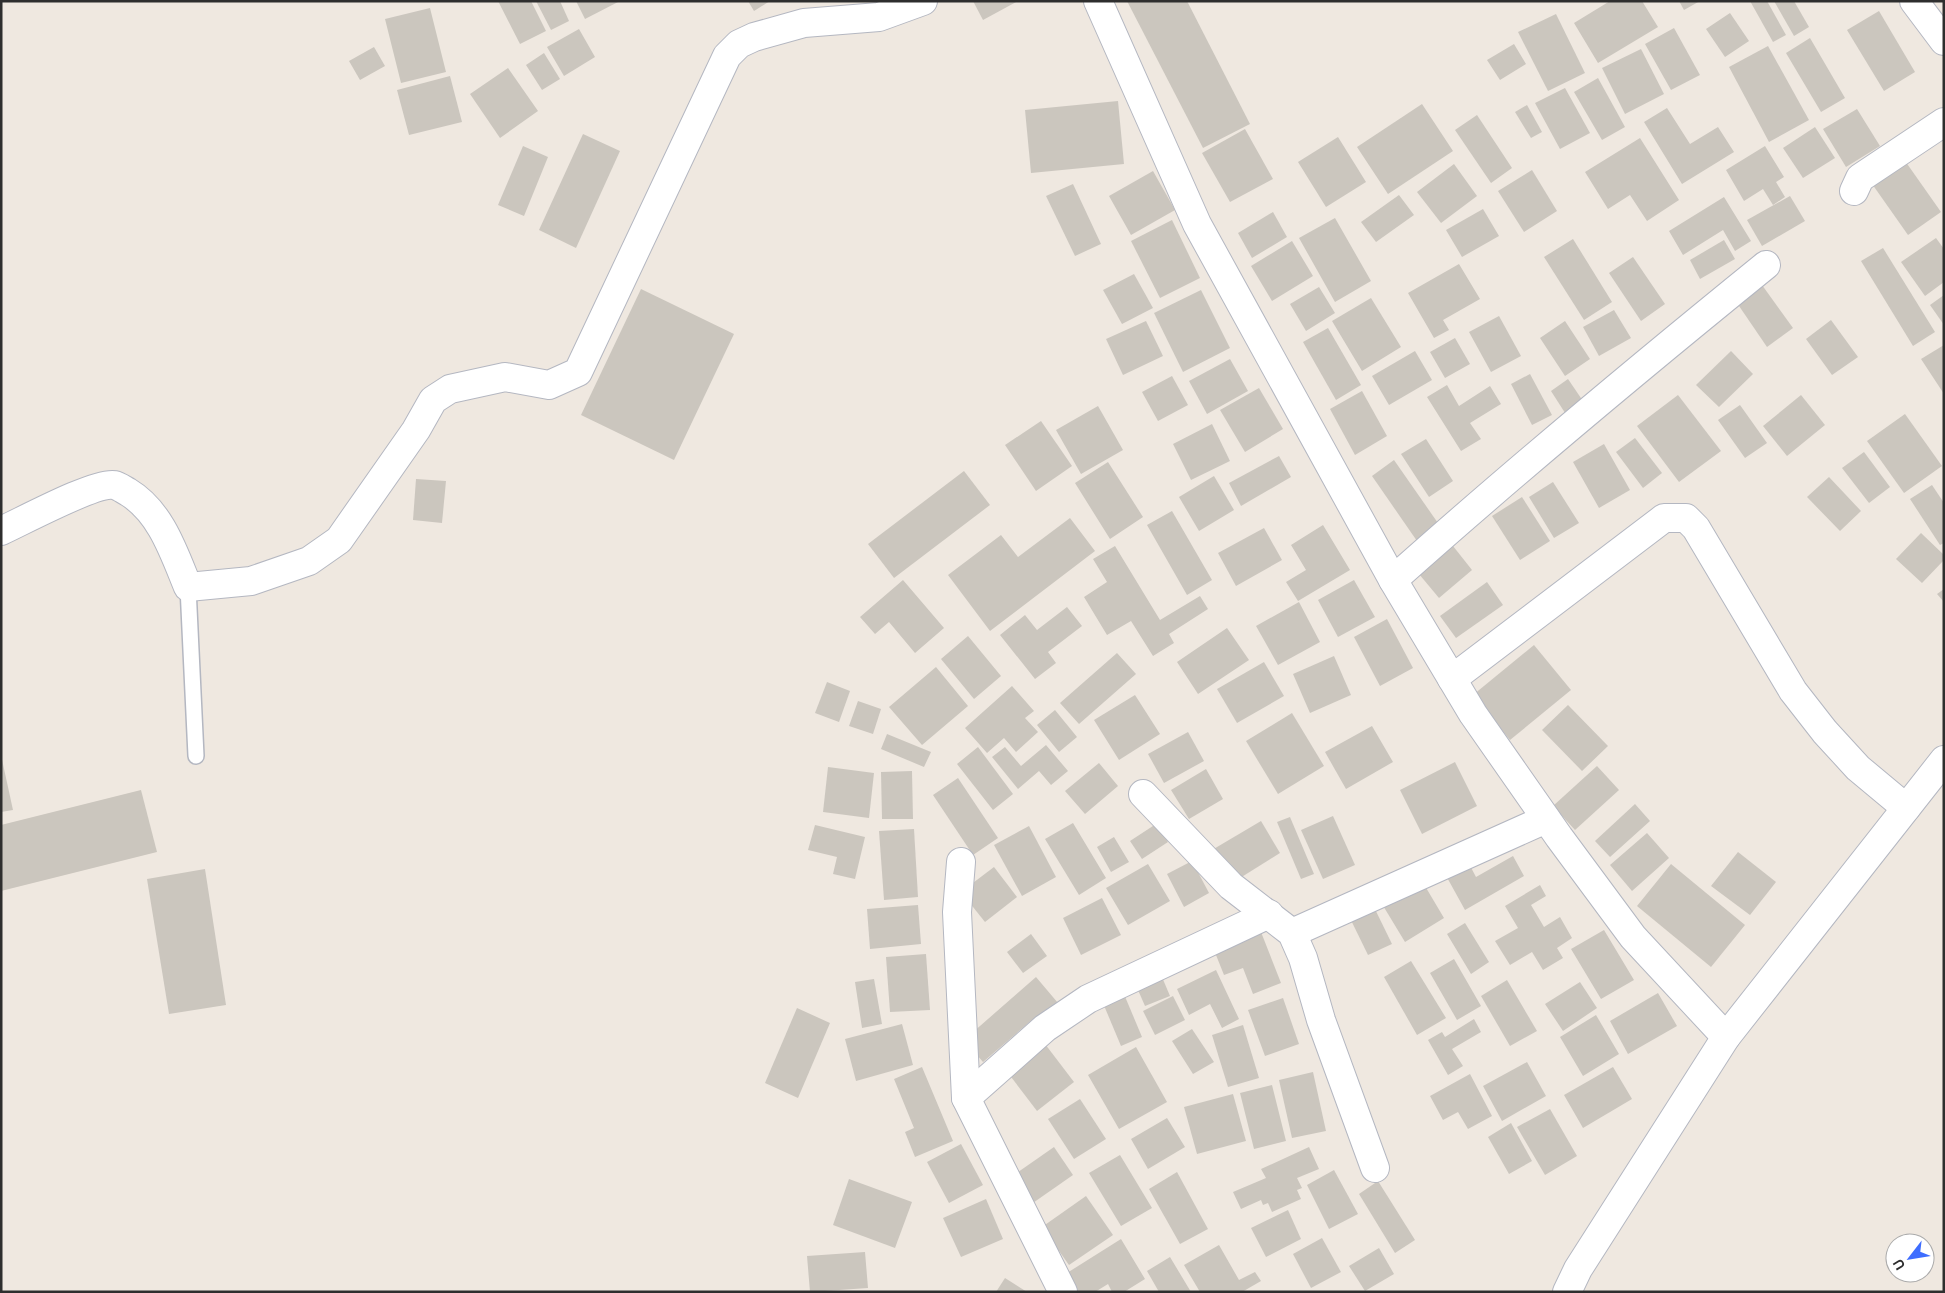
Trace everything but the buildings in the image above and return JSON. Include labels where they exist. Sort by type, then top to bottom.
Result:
[{"type":"street","points":[[1,531],[98,487],[115,485],[135,496],[158,521],[188,587],[251,581],[309,561],[339,540],[416,430],[433,400],[450,389],[505,377],[549,385],[578,372],[727,56],[739,44],[754,37],[804,23],[878,17],[922,1]]},
{"type":"street","points":[[1098,1],[1197,224],[1393,580],[1473,714],[1546,819],[1633,937],[1726,1037]]},
{"type":"street","points":[[1914,1],[1944,41]]},
{"type":"street","points":[[1854,191],[1860,178],[1944,122]]},
{"type":"street","points":[[1393,580],[1479,504],[1663,348],[1766,265]]},
{"type":"street","points":[[1452,679],[1664,518],[1686,518],[1696,528],[1793,691],[1825,732],[1858,768],[1906,808]]},
{"type":"street","points":[[1567,1292],[1578,1269],[1726,1037],[1944,760]]},
{"type":"street","points":[[1143,794],[1231,886],[1292,933],[1303,958],[1322,1020],[1375,1168]]},
{"type":"street","points":[[1292,933],[1546,819]]},
{"type":"street","points":[[960,862],[957,912],[966,1098],[1063,1292]]},
{"type":"street","points":[[966,1098],[1045,1028],[1088,999],[1269,914]]},
{"type":"lane","points":[[188,587],[196,756]]}]
